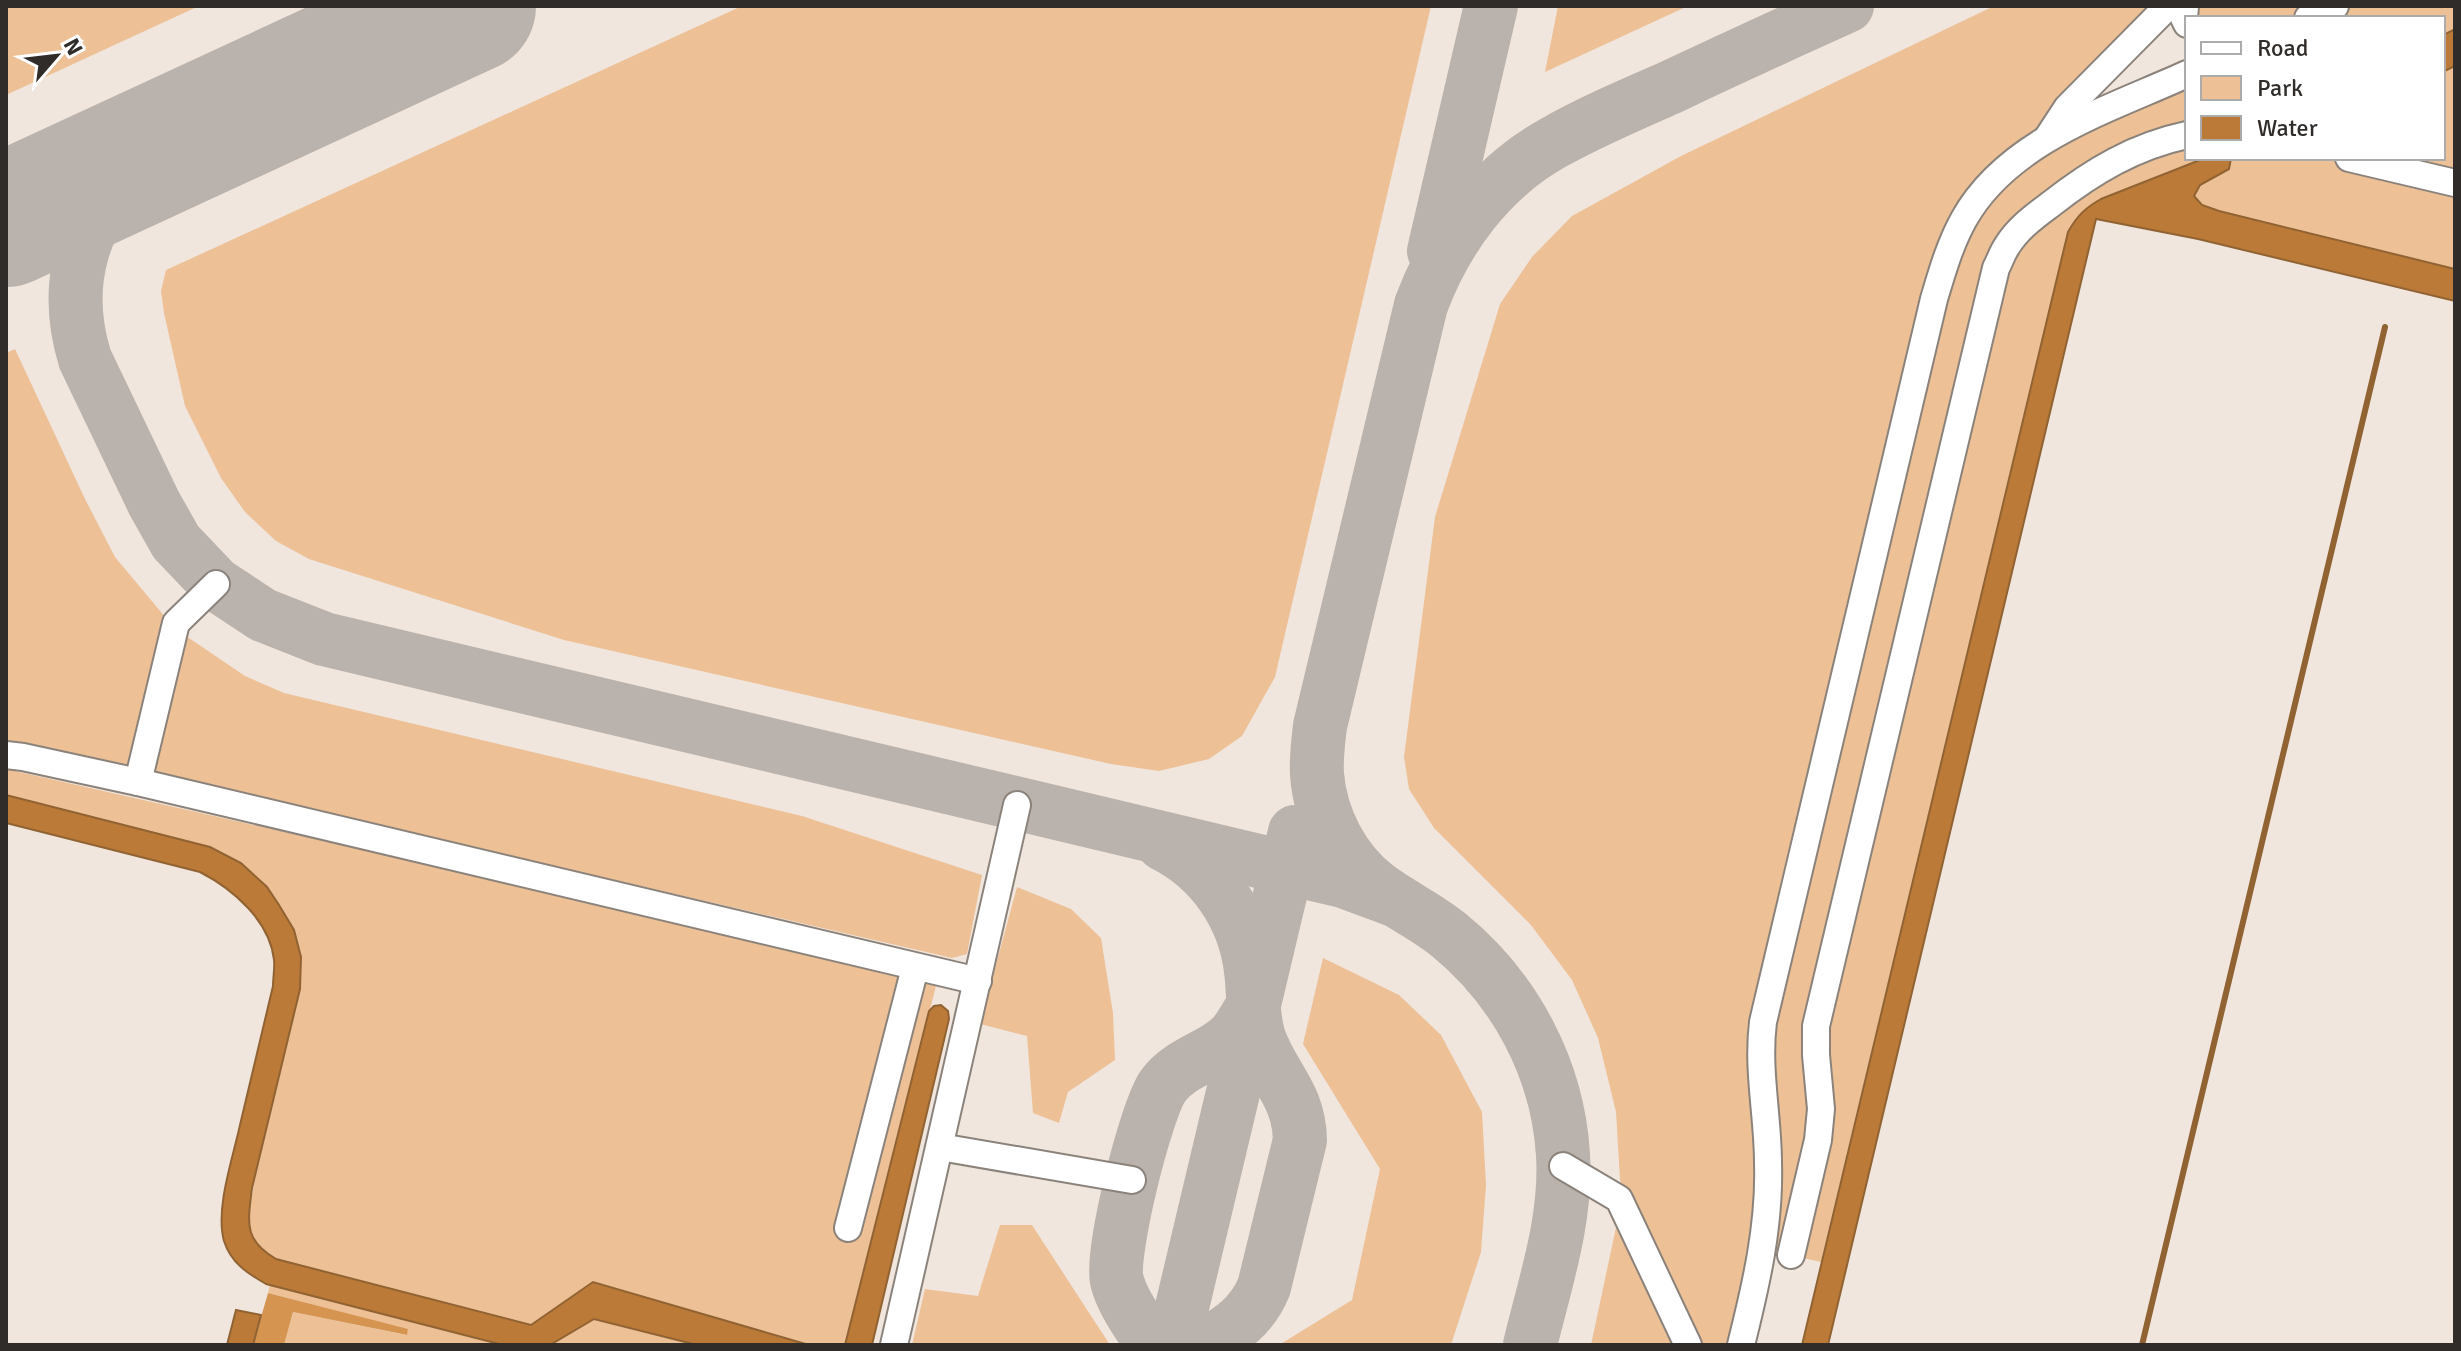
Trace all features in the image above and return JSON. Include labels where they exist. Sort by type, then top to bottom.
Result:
[{"type":"lane","points":[[2048,137],[2067,108],[2168,6]]},
{"type":"lane","points":[[2312,16],[2335,6]]},
{"type":"lane","points":[[1741,1345],[1765,1232],[1768,1163],[1760,1064],[1763,1022],[1947,255],[1964,218],[2001,172],[2048,137],[2185,75]]},
{"type":"lane","points":[[1791,1255],[1818,1140],[1821,1109],[1816,1026],[1996,268],[2006,246],[2023,226],[2078,182],[2130,152],[2158,141],[2185,135]]},
{"type":"lane","points":[[2357,160],[2455,183]]},
{"type":"lane","points":[[138,782],[176,623],[216,584]]},
{"type":"lane","points":[[6,755],[138,782],[978,981]]},
{"type":"lane","points":[[894,1345],[1017,805]]},
{"type":"lane","points":[[848,1228],[915,968]]},
{"type":"lane","points":[[940,1147],[1132,1180]]},
{"type":"lane","points":[[1563,1166],[1619,1199],[1688,1345]]},
{"type":"green space","points":[[6,6],[199,6],[6,95]]},
{"type":"green space","points":[[742,6],[1431,6],[1275,677],[1242,736],[1209,759],[1159,771],[1111,764],[564,640],[309,559],[276,541],[245,512],[221,478],[185,406],[164,313],[161,291],[166,270]]},
{"type":"green space","points":[[1558,6],[1688,6],[1545,72]]},
{"type":"green space","points":[[1994,6],[2154,6],[2046,122],[2002,156],[1970,193],[1756,1016],[1760,1189],[1733,1345],[1699,1345],[1620,1180],[1616,1112],[1598,1038],[1572,980],[1531,925],[1434,828],[1409,789],[1404,757],[1435,517],[1500,304],[1532,257],[1572,216],[1681,156]]},
{"type":"green space","points":[[2195,6],[2314,6],[2292,16],[2197,16]]},
{"type":"green space","points":[[2348,6],[2455,6],[2455,29],[2445,34],[2445,16],[2327,16]]},
{"type":"green space","points":[[2455,66],[2455,177],[2381,160],[2445,160],[2445,71]]},
{"type":"green space","points":[[2185,83],[2185,131],[2022,218],[1915,575],[1787,1254],[1770,1250],[1768,1044],[1955,260],[1987,200],[2046,152]]},
{"type":"green space","points":[[2185,142],[2185,160],[2200,160],[2101,199],[2082,213],[2068,232],[1821,1262],[1798,1257],[1824,1047],[2007,269],[2019,246],[2090,182]]},
{"type":"green space","points":[[2231,160],[2336,160],[2455,188],[2455,269],[2202,205],[2194,196],[2199,185],[2229,169]]},
{"type":"green space","points":[[15,349],[115,557],[171,624],[136,769],[6,743],[6,353]]},
{"type":"green space","points":[[183,634],[245,676],[284,693],[802,816],[982,875],[967,954],[952,958],[151,773]]},
{"type":"green space","points":[[6,769],[937,982],[845,1345],[809,1345],[593,1283],[531,1325],[270,1255],[254,1239],[248,1221],[294,930],[260,881],[226,855],[210,847],[6,795]]},
{"type":"green space","points":[[1017,887],[1071,909],[1101,938],[1113,1013],[1115,1060],[1068,1092],[1059,1123],[1033,1113],[1027,1036],[980,1024]]},
{"type":"green space","points":[[1323,958],[1399,995],[1441,1035],[1482,1112],[1486,1185],[1481,1252],[1451,1345],[1279,1345],[1352,1300],[1380,1169],[1303,1044]]},
{"type":"green space","points":[[1618,1218],[1677,1345],[1591,1345]]},
{"type":"green space","points":[[1000,1225],[1032,1225],[1110,1345],[912,1345],[925,1289],[978,1296]]},
{"type":"green space","points":[[270,1285],[503,1345],[284,1345],[293,1312],[406,1335],[408,1330],[268,1293]]},
{"type":"green space","points":[[594,1319],[697,1345],[550,1345]]},
{"type":"shaded area","points":[[268,1293],[408,1329],[407,1335],[293,1312],[284,1345],[253,1345]]},
{"type":"water","points":[[2455,29],[2455,66],[2445,71],[2445,34]]},
{"type":"water","points":[[2200,160],[2231,160],[2229,169],[2200,185],[2194,196],[2202,205],[2455,269],[2455,301],[2198,239],[2096,219],[1828,1345],[1802,1345],[2068,232],[2082,213],[2101,199]]},
{"type":"water","points":[[6,795],[210,847],[241,863],[267,887],[294,930],[301,957],[300,989],[249,1211],[253,1237],[265,1252],[276,1259],[531,1325],[593,1282],[809,1345],[697,1345],[594,1319],[550,1345],[503,1345],[266,1284],[252,1276],[240,1267],[227,1249],[222,1214],[229,1168],[273,986],[274,960],[265,932],[237,897],[200,872],[6,823]]},
{"type":"water","points":[[941,1005],[948,1011],[949,1019],[872,1345],[845,1345],[929,1011]]},
{"type":"water","points":[[236,1310],[261,1315],[253,1345],[227,1345]]},
{"type":"waterway","points":[[2142,1345],[2385,327]]},
{"type":"taxiway","points":[[1434,251],[1491,6]]},
{"type":"taxiway","points":[[1530,1345],[1554,1251],[1562,1203],[1563,1155],[1559,1123],[1542,1062],[1513,1006],[1473,956],[1432,922],[1365,877],[1344,852],[1328,822],[1319,790],[1317,762],[1320,726],[1421,305],[1443,256],[1473,212],[1509,174],[1553,143],[1847,6]]},
{"type":"taxiway","points":[[134,161],[102,207],[82,254],[76,304],[85,359],[176,542],[216,584],[263,615],[324,639],[1343,881],[1397,901]]},
{"type":"taxiway","points":[[1173,1345],[1295,832]]},
{"type":"taxiway","points":[[1163,844],[1197,866],[1211,880],[1233,913],[1248,951],[1259,1038],[1290,1098],[1299,1124],[1300,1140],[1264,1287],[1254,1306],[1240,1321],[1206,1345]]},
{"type":"taxiway","points":[[1152,1345],[1117,1281],[1119,1242],[1139,1151],[1163,1086],[1178,1071],[1232,1037],[1253,1006]]},
{"type":"runway","points":[[6,220],[469,6]]}]
